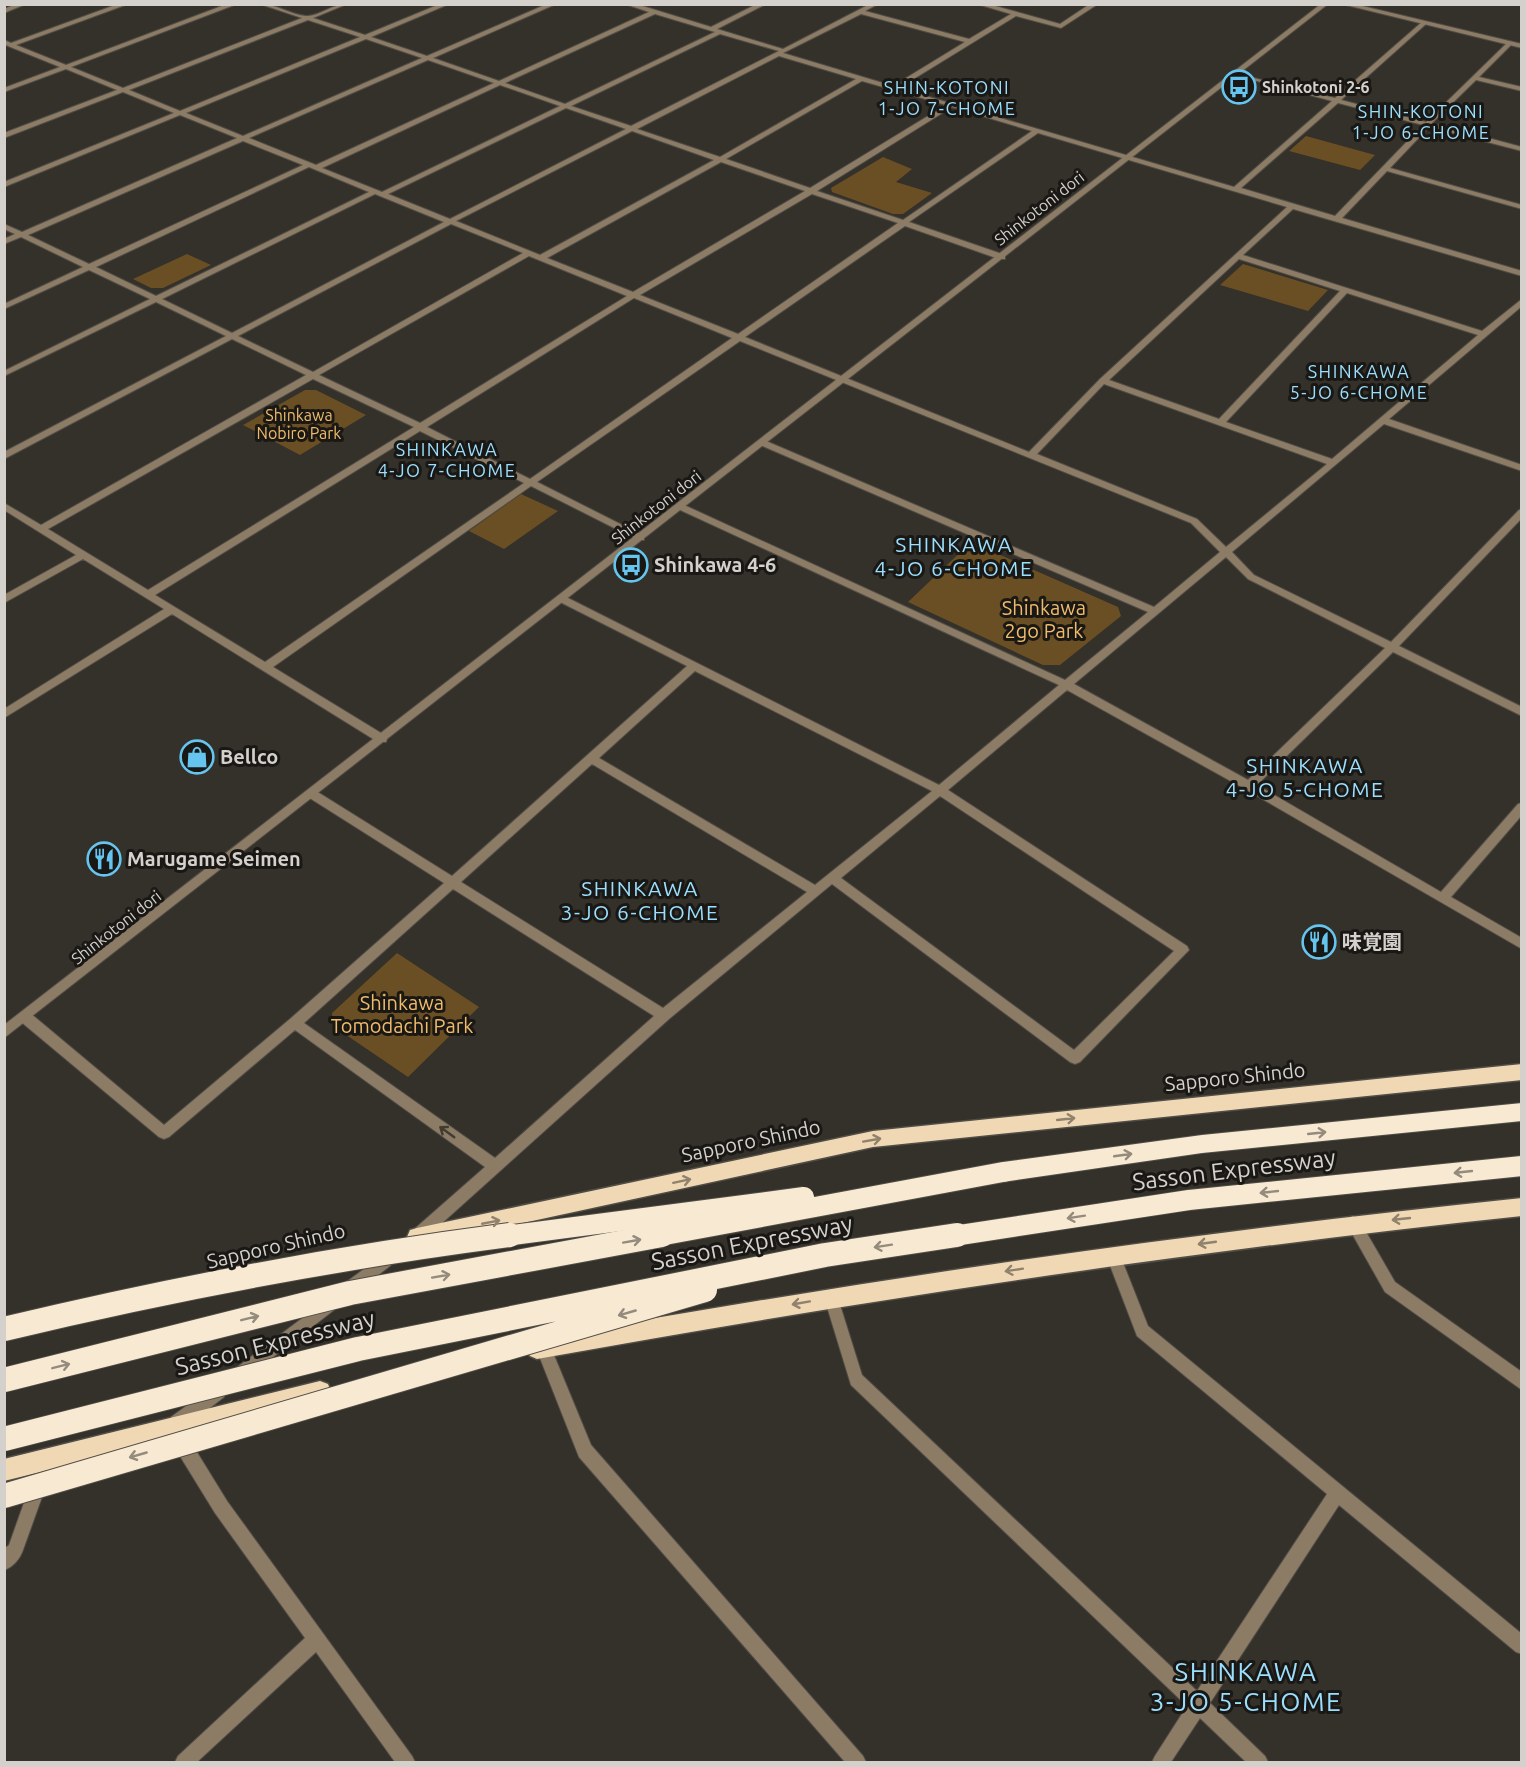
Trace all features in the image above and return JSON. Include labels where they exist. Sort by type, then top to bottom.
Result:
[{"type":"highway","name":"Sapporo Shindo","points":[[4,1335],[415,1238],[873,1139],[1521,1071]]},
{"type":"highway","name":"Sasson Expressway","points":[[4,1380],[350,1293],[1003,1172],[1202,1144],[1521,1112]]},
{"type":"highway","name":"Sasson Expressway","points":[[4,1439],[358,1349],[825,1255],[1189,1200],[1521,1166]]},
{"type":"highway","points":[[4,1329],[117,1302],[395,1250],[1003,1172]]},
{"type":"highway","points":[[4,1470],[172,1427],[372,1380],[831,1297],[1113,1255],[1353,1223],[1521,1207]]},
{"type":"highway","points":[[4,1496],[825,1255]]},
{"type":"street","points":[[4,11],[22,4]]},
{"type":"street","points":[[7,44],[125,4]]},
{"type":"street","points":[[4,90],[234,4]]},
{"type":"street","points":[[263,4],[498,82],[1002,257]]},
{"type":"street","points":[[4,136],[344,4]]},
{"type":"street","points":[[4,184],[446,4]]},
{"type":"street","points":[[4,242],[553,4]]},
{"type":"street","points":[[628,4],[1035,131],[1521,274]]},
{"type":"street","points":[[4,307],[498,82],[650,11],[659,4]]},
{"type":"street","points":[[4,374],[156,299],[565,105],[715,31],[763,4]]},
{"type":"street","points":[[4,456],[451,222],[875,4]]},
{"type":"street","points":[[980,4],[1061,26],[1095,4]]},
{"type":"street","name":"Shinkotoni dori","points":[[4,1033],[1325,4]]},
{"type":"street","points":[[1345,4],[1521,46]]},
{"type":"street","points":[[861,12],[969,41]]},
{"type":"street","points":[[894,88],[1016,14]]},
{"type":"street","points":[[1236,189],[1424,23]]},
{"type":"street","points":[[7,44],[1194,521],[1251,577],[1521,712]]},
{"type":"street","points":[[1337,219],[1384,168],[1510,44]]},
{"type":"street","points":[[1236,74],[1521,149]]},
{"type":"street","points":[[541,258],[862,78]]},
{"type":"street","points":[[1475,78],[1521,89]]},
{"type":"street","points":[[148,595],[634,295],[812,191],[951,105]]},
{"type":"street","points":[[265,667],[1035,131]]},
{"type":"street","points":[[1384,168],[1521,207]]},
{"type":"street","points":[[1030,455],[1104,381],[1292,206]]},
{"type":"street","points":[[4,226],[531,481],[641,538]]},
{"type":"street","points":[[41,529],[529,253]]},
{"type":"street","points":[[1238,256],[1484,334]]},
{"type":"street","points":[[1221,422],[1345,290]]},
{"type":"street","points":[[406,1762],[221,1507],[172,1427],[415,1238],[664,1015],[1067,685],[1333,463],[1521,301]]},
{"type":"street","points":[[1104,381],[1333,463]]},
{"type":"street","points":[[1382,420],[1521,468]]},
{"type":"street","points":[[763,443],[1155,611]]},
{"type":"street","points":[[4,506],[382,739]]},
{"type":"street","points":[[681,507],[1067,685],[1249,786],[1521,944]]},
{"type":"street","points":[[1249,786],[1392,647],[1521,512]]},
{"type":"street","points":[[4,600],[83,555]]},
{"type":"street","points":[[562,599],[940,790],[1184,950],[1075,1058],[831,878]]},
{"type":"street","points":[[4,714],[172,609]]},
{"type":"street","points":[[25,1017],[164,1133],[295,1023],[694,666]]},
{"type":"street","points":[[592,759],[815,891]]},
{"type":"street","points":[[312,794],[664,1015]]},
{"type":"street","points":[[1443,898],[1521,807]]},
{"type":"street","points":[[295,1023],[495,1166]]},
{"type":"street","points":[[1353,1223],[1390,1287],[1521,1382]]},
{"type":"street","points":[[1113,1255],[1142,1332],[1521,1646]]},
{"type":"street","points":[[831,1297],[856,1380],[1259,1762]]},
{"type":"street","points":[[544,1348],[585,1451],[857,1762]]},
{"type":"street","points":[[4,1562],[15,1550],[48,1458]]},
{"type":"street","points":[[1161,1762],[1200,1706],[1337,1493]]},
{"type":"street","points":[[184,1762],[317,1640]]},
{"type":"green space","points":[[1306,136],[1375,155],[1360,170],[1289,151]]},
{"type":"green space","points":[[883,157],[912,169],[896,182],[932,193],[903,214],[893,214],[832,192],[831,188]]},
{"type":"green space","points":[[187,254],[211,265],[163,288],[151,288],[133,279]]},
{"type":"green space","points":[[1243,264],[1328,290],[1308,311],[1220,285]]},
{"type":"green space","name":"Shinkawa Nobiro Park","points":[[305,390],[316,390],[366,415],[300,455],[243,425]]},
{"type":"green space","points":[[521,494],[558,511],[504,549],[469,531]]},
{"type":"green space","name":"Shinkawa 2go Park","points":[[971,542],[1118,607],[1121,616],[1060,665],[1043,665],[908,602]]},
{"type":"green space","name":"Shinkawa Tomodachi Park","points":[[397,953],[479,1007],[408,1077],[333,1026],[332,1013]]},
{"type":"place","name":"Shinkotoni 2-6","points":[[1239,87]]},
{"type":"place","name":"Shinkawa 4-6","points":[[631,565]]},
{"type":"place","name":"Bellco","points":[[197,757]]},
{"type":"place","name":"Marugame Seimen","points":[[104,859]]},
{"type":"place","name":"味覚園","points":[[1319,942]]},
{"type":"district","name":"SHIN-KOTONI 1-JO 7-CHOME","points":[[947,98]]},
{"type":"district","name":"SHIN-KOTONI 1-JO 6-CHOME","points":[[1421,122]]},
{"type":"district","name":"SHINKAWA 5-JO 6-CHOME","points":[[1359,382]]},
{"type":"district","name":"SHINKAWA 4-JO 7-CHOME","points":[[447,460]]},
{"type":"district","name":"SHINKAWA 4-JO 6-CHOME","points":[[954,557]]},
{"type":"district","name":"SHINKAWA 4-JO 5-CHOME","points":[[1305,778]]},
{"type":"district","name":"SHINKAWA 3-JO 6-CHOME","points":[[640,901]]},
{"type":"district","name":"SHINKAWA 3-JO 5-CHOME","points":[[1246,1687]]}]
